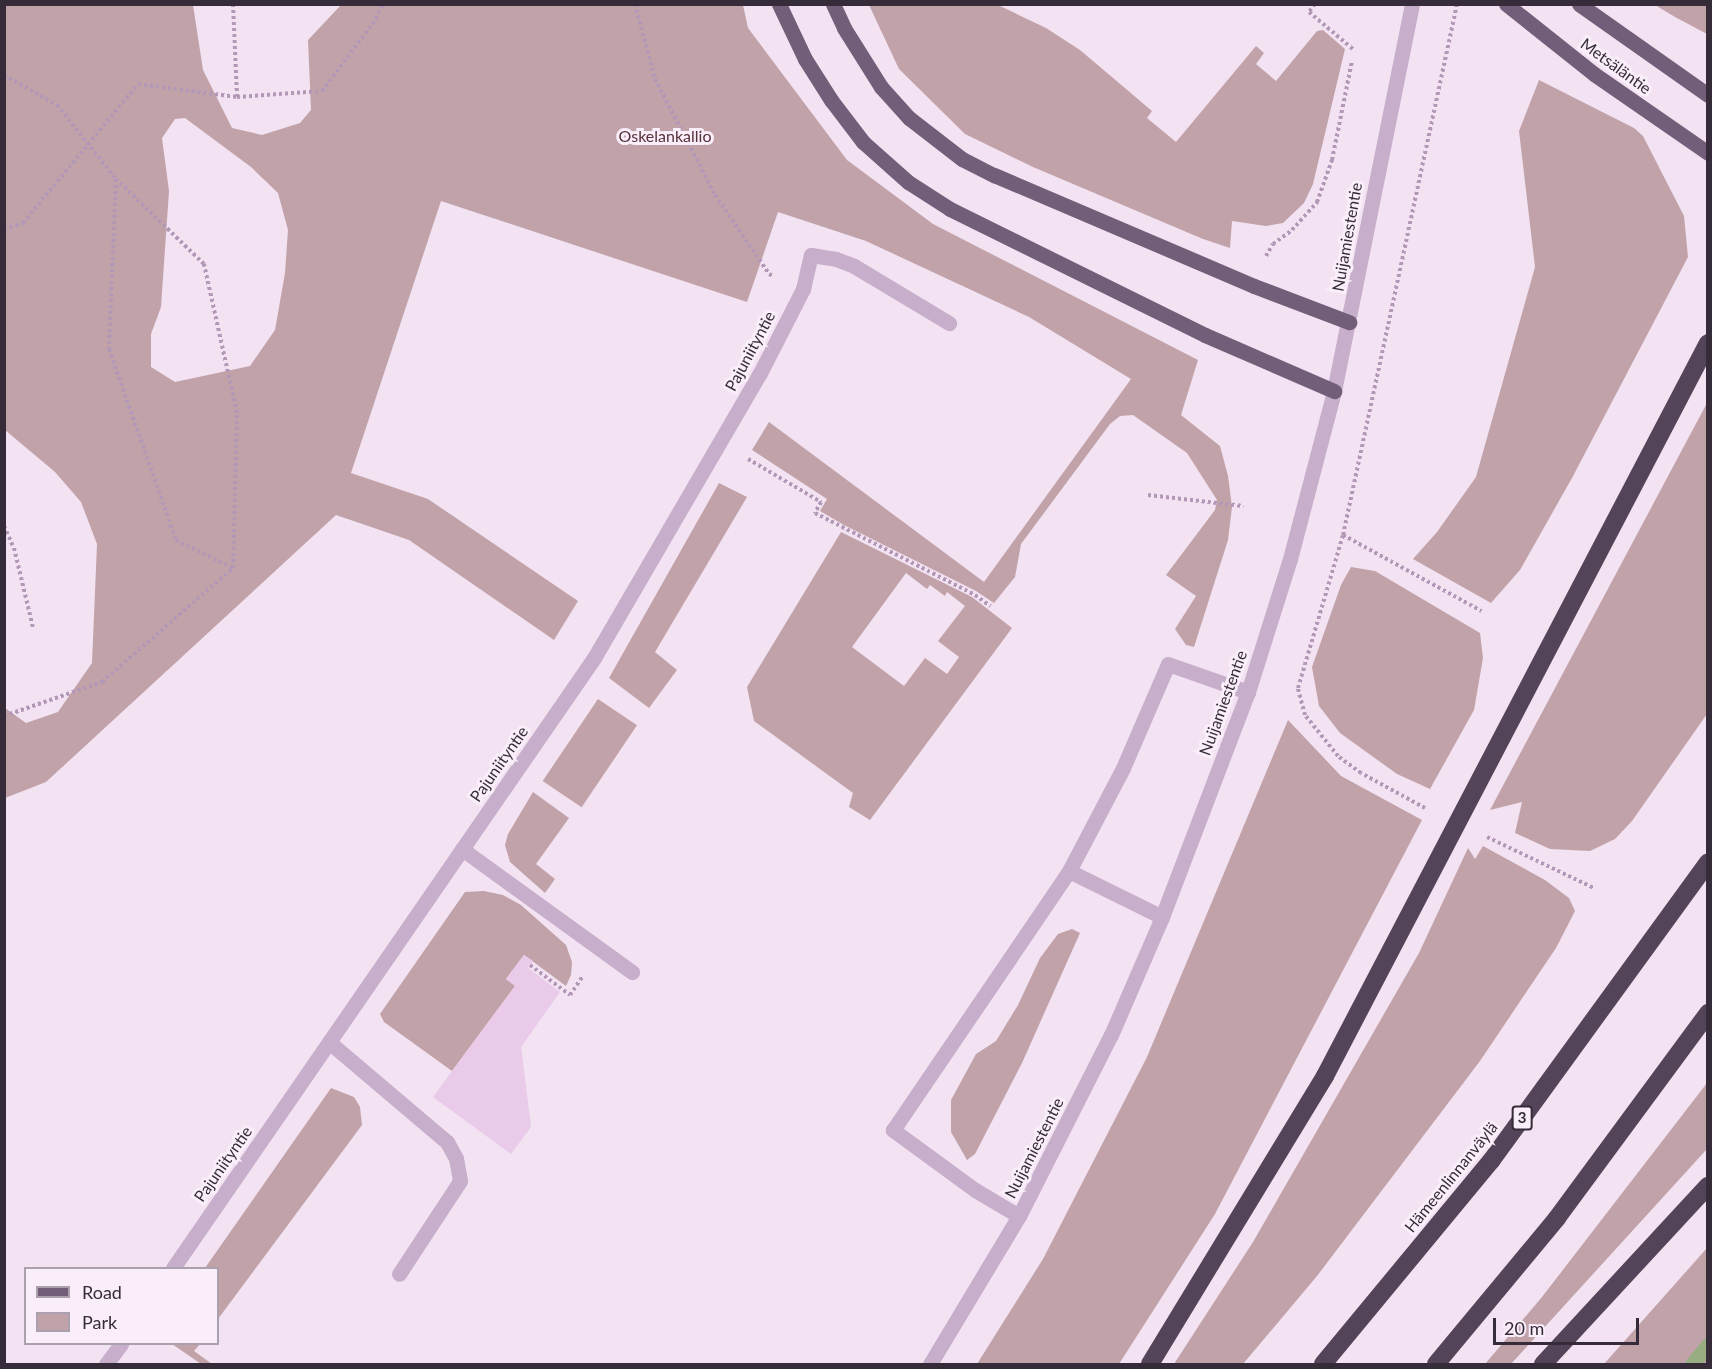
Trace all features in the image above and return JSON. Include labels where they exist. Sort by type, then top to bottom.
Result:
[{"type":"highway","points":[[1150,1365],[1325,1076],[1707,343]]},
{"type":"highway","name":"Hämeenlinnanväylä","points":[[1323,1365],[1491,1161],[1707,862]]},
{"type":"highway","points":[[1436,1365],[1557,1218],[1707,1013]]},
{"type":"highway","points":[[1543,1365],[1707,1186]]},
{"type":"main road","points":[[779,4],[804,59],[831,100],[863,142],[908,182],[950,209],[1173,319],[1334,391]]},
{"type":"main road","points":[[833,4],[844,28],[880,87],[909,118],[962,159],[1005,180],[1254,286],[1349,322]]},
{"type":"main road","name":"Metsäläntie","points":[[1506,4],[1594,74],[1707,153]]},
{"type":"main road","name":"Metsäläntie","points":[[1579,4],[1707,95]]},
{"type":"street","name":"Nuijamiestentie","points":[[930,1365],[1019,1216],[1111,1035],[1161,916],[1248,692],[1290,560],[1334,391],[1389,106],[1412,4]]},
{"type":"street","name":"Pajuniityntie","points":[[174,1267],[594,658],[759,375],[803,290],[812,255],[836,259],[854,266],[949,323]]},
{"type":"street","points":[[1019,1216],[975,1190],[893,1130],[1069,871],[1123,768],[1168,664],[1248,692]]},
{"type":"street","points":[[462,849],[632,972]]},
{"type":"street","points":[[1069,871],[1161,916]]},
{"type":"street","points":[[329,1042],[447,1142],[456,1158],[460,1181],[399,1274]]},
{"type":"street","points":[[106,1365],[120,1345]]},
{"type":"path","points":[[233,4],[237,97]]},
{"type":"path","points":[[4,229],[23,223],[138,84],[237,97],[322,91],[376,19],[383,4]]},
{"type":"path","points":[[635,4],[655,79],[715,195],[769,274],[803,290]]},
{"type":"path","points":[[1315,4],[1309,12],[1354,50]]},
{"type":"path","points":[[1428,810],[1361,773],[1338,756],[1305,715],[1298,688],[1343,536],[1457,4]]},
{"type":"path","points":[[1263,260],[1273,244],[1292,230],[1317,202],[1332,160],[1352,61]]},
{"type":"path","points":[[4,75],[57,105],[116,178],[204,264],[237,413],[233,568],[102,682],[4,716]]},
{"type":"path","points":[[116,178],[109,349],[176,540],[233,568]]},
{"type":"path","points":[[763,467],[821,502],[815,513],[842,529],[975,595],[990,606]]},
{"type":"path","points":[[1148,495],[1243,506]]},
{"type":"path","points":[[4,526],[14,548],[33,628]]},
{"type":"path","points":[[1343,536],[1481,611]]},
{"type":"path","points":[[1481,834],[1594,888]]},
{"type":"path","points":[[530,965],[563,989]]},
{"type":"green space","name":"Oskelankallio","points":[[5,4],[193,5],[203,70],[232,128],[262,135],[300,123],[311,110],[308,40],[341,5],[743,5],[748,28],[847,160],[933,224],[1198,360],[1181,415],[1220,446],[1228,476],[1232,507],[1228,540],[1194,647],[1186,645],[1175,629],[1196,596],[1166,575],[1215,510],[1217,500],[1187,453],[1133,415],[1120,416],[1110,424],[1021,544],[1015,577],[994,603],[976,591],[820,511],[827,499],[752,450],[769,422],[984,582],[1131,379],[1029,317],[866,241],[778,212],[747,302],[441,201],[351,473],[428,499],[578,601],[554,640],[409,540],[336,515],[46,782],[5,798],[5,708],[26,723],[58,712],[92,663],[97,544],[81,502],[55,472],[5,430]],"holes":[[[185,118],[251,167],[278,193],[288,230],[285,273],[275,330],[250,366],[175,382],[151,367],[151,334],[161,307],[169,191],[162,138],[175,119]]]},
{"type":"green space","points":[[869,5],[998,5],[1046,28],[1080,50],[1152,111],[1147,118],[1176,142],[1256,46],[1264,53],[1256,64],[1276,81],[1317,31],[1323,30],[1345,49],[1313,184],[1304,203],[1283,223],[1266,226],[1232,221],[1230,248],[1203,239],[1033,167],[965,134],[899,69]]},
{"type":"green space","points":[[1655,5],[1707,5],[1707,34],[1675,17]]},
{"type":"green space","points":[[1539,80],[1634,128],[1643,136],[1684,216],[1688,257],[1572,478],[1520,570],[1491,603],[1413,559],[1437,532],[1476,477],[1535,267],[1519,131]]},
{"type":"green space","points":[[1707,403],[1707,714],[1632,821],[1615,839],[1590,851],[1550,849],[1515,833],[1522,802],[1490,810]]},
{"type":"green space","points":[[719,483],[747,497],[655,652],[677,670],[649,708],[609,678]]},
{"type":"green space","points":[[841,532],[972,597],[1012,628],[870,820],[849,807],[853,793],[754,721],[747,687]],"holes":[[[906,573],[927,589],[930,585],[945,596],[947,592],[965,606],[938,641],[959,657],[947,674],[925,658],[904,686],[852,647]]]},
{"type":"green space","points":[[1351,567],[1375,571],[1480,633],[1483,658],[1474,710],[1430,789],[1397,774],[1340,733],[1319,706],[1312,667],[1341,585]]},
{"type":"green space","points":[[598,699],[637,725],[582,807],[543,781]]},
{"type":"green space","points":[[1288,720],[1341,776],[1422,820],[1215,1214],[1119,1364],[977,1364],[1043,1259],[1147,1057]]},
{"type":"green space","points":[[533,792],[569,818],[536,864],[555,879],[545,893],[510,862],[505,845],[508,834]]},
{"type":"green space","points":[[1483,846],[1545,880],[1569,898],[1575,911],[1556,948],[1480,1061],[1317,1276],[1243,1364],[1174,1364],[1253,1242],[1419,953],[1468,848],[1475,859]]},
{"type":"green space","points":[[484,891],[503,895],[521,905],[566,945],[572,962],[571,975],[566,986],[524,955],[506,979],[515,986],[452,1071],[384,1022],[380,1014],[465,892]]},
{"type":"green space","points":[[1072,929],[1080,933],[1022,1063],[975,1154],[967,1160],[951,1132],[951,1100],[976,1054],[996,1041],[1018,1005],[1040,958],[1058,934]]},
{"type":"green space","points":[[1707,1083],[1707,1149],[1511,1364],[1485,1364],[1542,1297]]},
{"type":"green space","points":[[331,1088],[354,1097],[360,1107],[362,1125],[219,1318],[219,1267],[206,1267]]},
{"type":"green space","points":[[1707,1248],[1707,1364],[1604,1364]]},
{"type":"green space","points":[[173,1345],[199,1345],[194,1351],[212,1364],[201,1364]]},
{"type":"shaded area","points":[[524,955],[533,961],[528,968],[560,992],[521,1047],[531,1127],[511,1154],[433,1097],[515,986],[506,979]]},
{"type":"waterway","points":[[1692,1364],[1708,1345]]}]
